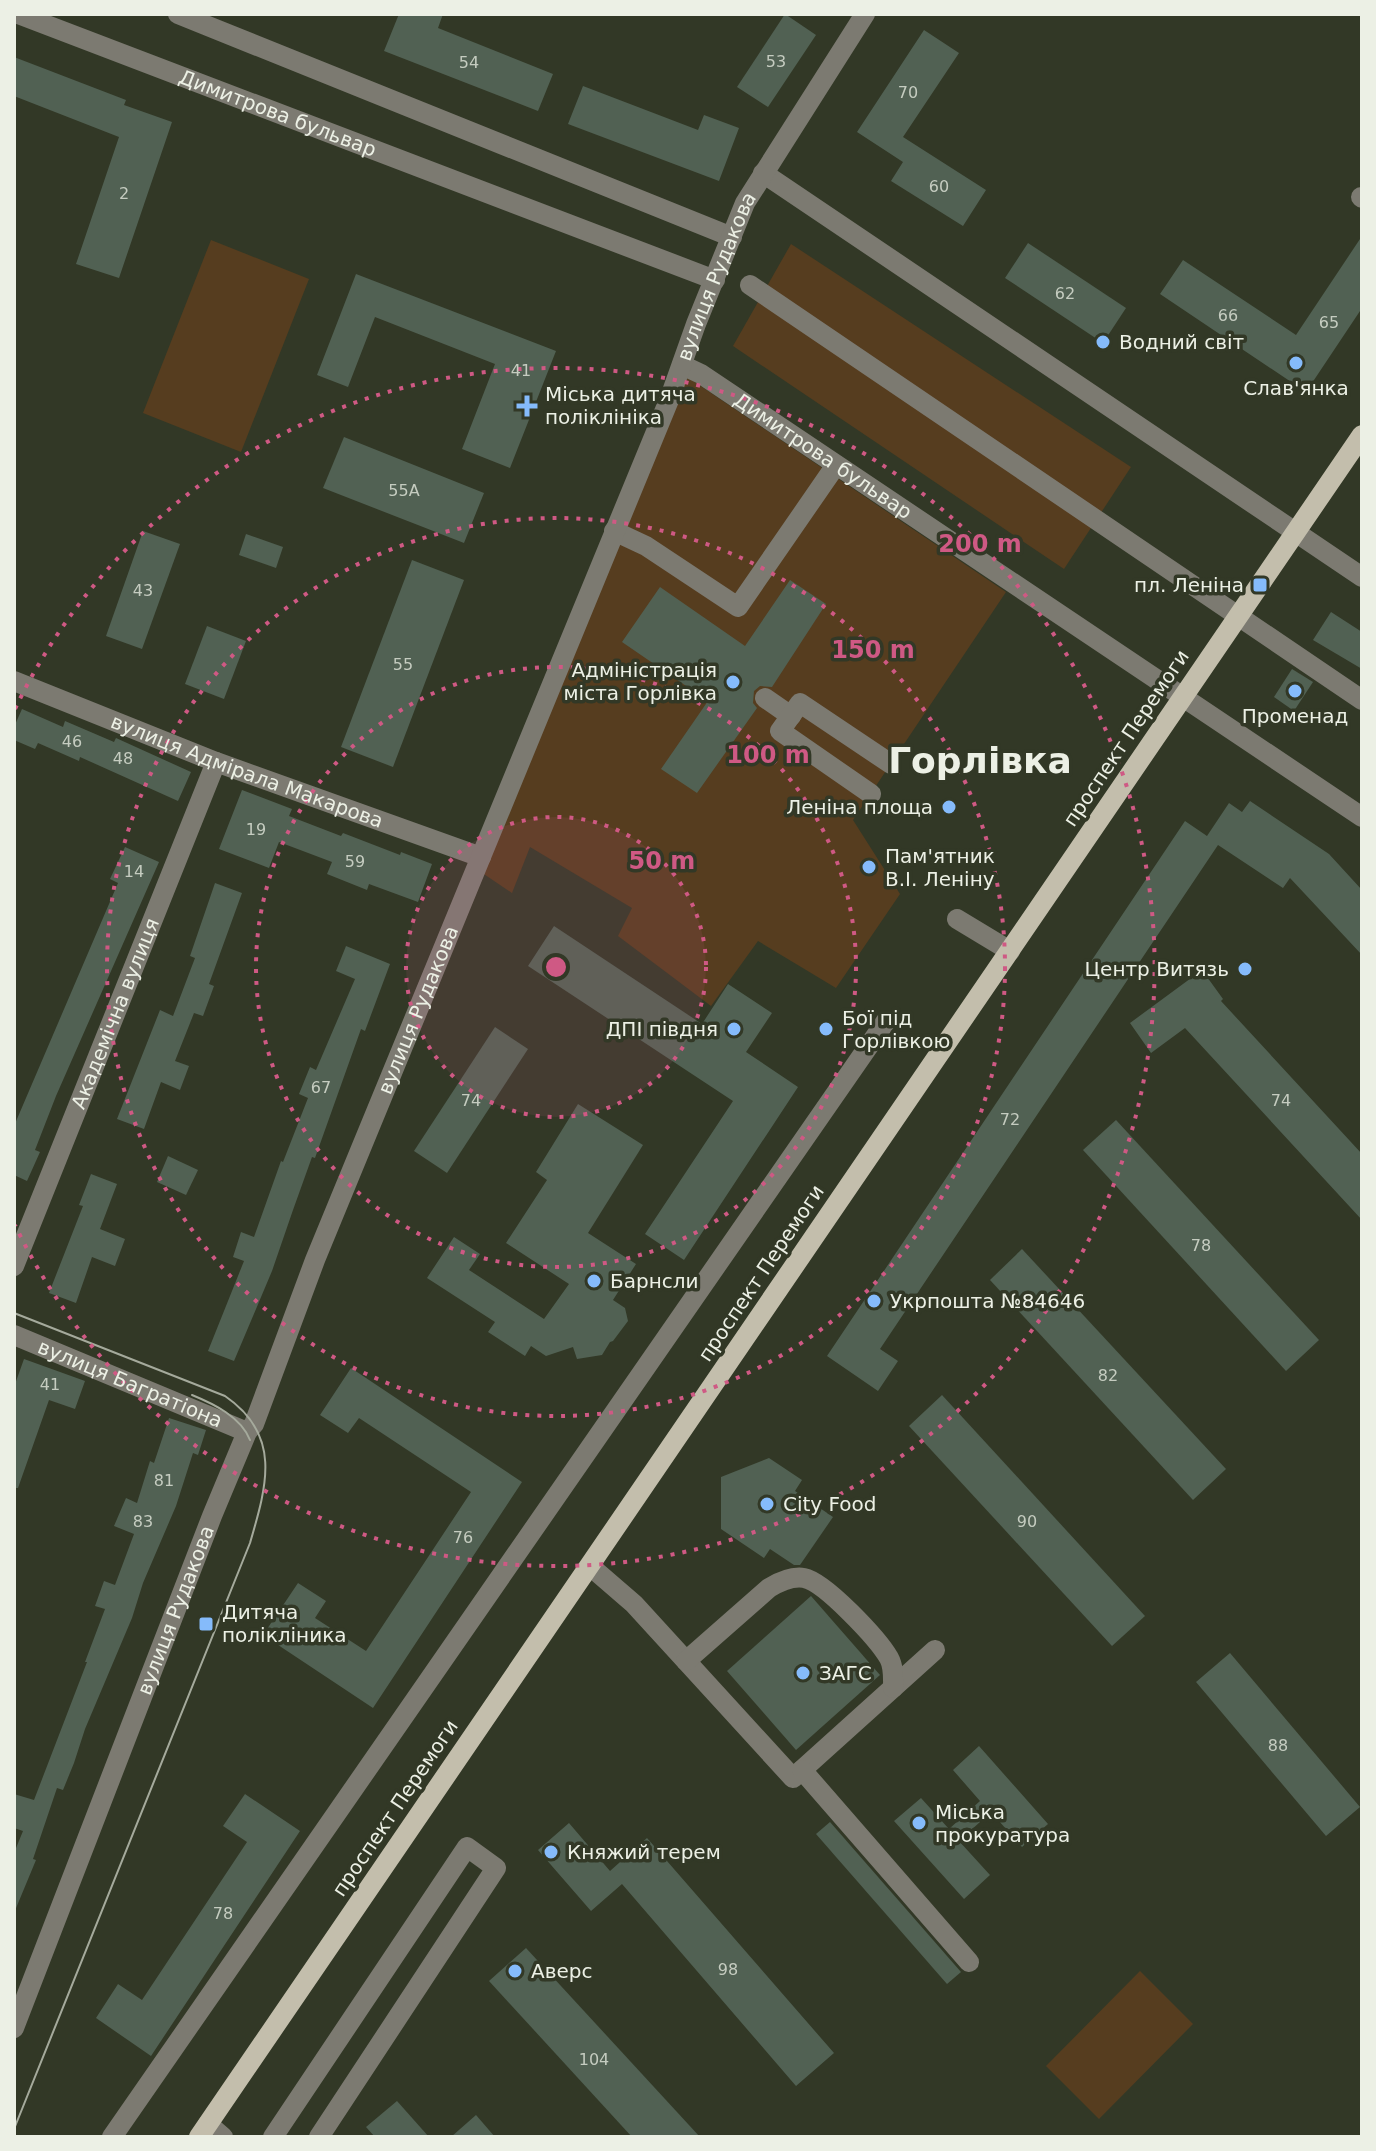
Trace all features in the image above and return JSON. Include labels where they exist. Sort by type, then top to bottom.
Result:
[{"type":"main road","name":"проспект Перемоги","points":[[210,2133],[590,1566],[1362,435]]},
{"type":"street","name":"Димитрова бульвар","points":[[18,14],[715,280]]},
{"type":"street","points":[[178,14],[732,237]]},
{"type":"street","name":"вулиця Рудакова","points":[[14,2028],[247,1432],[254,1424],[315,1260],[682,365],[745,203],[865,14]]},
{"type":"street","points":[[763,173],[1362,577]]},
{"type":"street","points":[[750,285],[1362,700]]},
{"type":"street","name":"Димитрова бульвар","points":[[682,365],[701,374],[1362,817]]},
{"type":"street","points":[[614,531],[646,546],[738,607],[836,465]]},
{"type":"street","name":"вулиця Адмірала Макарова","points":[[14,681],[216,762],[481,857]]},
{"type":"street","points":[[765,698],[791,716]]},
{"type":"street","points":[[871,794],[780,731],[800,703],[891,764]]},
{"type":"street","name":"Академічна вулиця","points":[[14,1266],[216,762]]},
{"type":"street","points":[[957,919],[1010,951]]},
{"type":"street","points":[[112,2137],[886,1021]]},
{"type":"street","name":"вулиця Багратіона","points":[[14,1335],[247,1432]]},
{"type":"street","points":[[590,1566],[634,1604],[793,1778],[935,1650]]},
{"type":"street","points":[[686,1661],[769,1588],[780,1581],[802,1578],[820,1584],[834,1594],[890,1659],[894,1673],[893,1688]]},
{"type":"street","points":[[802,1770],[969,1962]]},
{"type":"street","points":[[273,2137],[467,1847],[496,1868],[319,2137]]},
{"type":"shaded area","points":[[211,240],[309,279],[241,452],[143,413]]},
{"type":"shaded area","points":[[791,244],[1131,467],[1064,569],[733,346]]},
{"type":"shaded area","points":[[674,368],[1006,592],[853,820],[900,894],[836,988],[758,941],[711,1006],[618,936],[632,908],[530,847],[512,893],[472,866]]},
{"type":"shaded area","points":[[1140,1971],[1193,2024],[1099,2119],[1046,2066]]},
{"type":"building","points":[[399,14],[443,14],[438,28],[553,74],[538,111],[384,51]]},
{"type":"building","points":[[785,14],[816,35],[768,107],[737,87]]},
{"type":"building","points":[[924,30],[959,53],[903,137],[986,190],[963,226],[891,181],[903,162],[857,132]]},
{"type":"building","points":[[14,57],[126,100],[124,105],[172,122],[119,278],[76,264],[119,137],[14,96]]},
{"type":"building","points":[[583,86],[698,130],[704,115],[739,128],[719,181],[568,124]]},
{"type":"building","points":[[1362,236],[1362,308],[1306,392],[1160,294],[1183,260],[1296,335]]},
{"type":"building","points":[[1028,243],[1126,308],[1103,343],[1005,278]]},
{"type":"building","points":[[356,274],[556,351],[510,468],[462,449],[495,364],[375,317],[348,387],[317,375]]},
{"type":"building","points":[[344,437],[484,493],[464,543],[323,488]]},
{"type":"building","points":[[143,531],[180,544],[142,649],[106,636]]},
{"type":"building","points":[[246,534],[283,547],[276,568],[239,555]]},
{"type":"building","points":[[412,560],[464,580],[393,767],[341,747]]},
{"type":"building","points":[[790,580],[826,604],[772,687],[760,686],[754,691],[753,703],[757,708],[697,793],[661,769],[708,701],[622,642],[660,587],[745,646]]},
{"type":"building","points":[[1331,612],[1362,632],[1362,669],[1313,640]]},
{"type":"building","points":[[207,626],[246,641],[224,699],[185,684]]},
{"type":"building","points":[[1292,669],[1313,682],[1294,711],[1274,697]]},
{"type":"building","points":[[22,709],[63,727],[65,721],[114,742],[116,738],[191,772],[178,801],[80,757],[79,761],[38,743],[35,749],[14,740],[14,727]]},
{"type":"building","points":[[242,790],[292,809],[289,816],[341,836],[343,833],[432,864],[418,902],[369,884],[367,890],[327,874],[332,862],[279,842],[269,868],[219,849]]},
{"type":"building","points":[[1250,801],[1329,854],[1362,890],[1362,955],[1290,878],[1283,888],[1218,845],[880,1349],[898,1361],[878,1391],[827,1356],[1185,821],[1207,836],[1229,803],[1242,812]]},
{"type":"building","points":[[125,847],[159,862],[56,1096],[35,1150],[40,1152],[27,1181],[14,1175],[14,1126],[118,883],[110,879]]},
{"type":"building","points":[[215,883],[242,893],[209,984],[214,986],[203,1016],[194,1013],[175,1061],[189,1066],[180,1090],[161,1082],[144,1129],[117,1119],[160,1010],[173,1016],[195,958],[190,956]]},
{"type":"building","points":[[554,926],[702,1024],[728,984],[772,1013],[746,1052],[798,1087],[684,1260],[645,1234],[733,1101],[528,966]]},
{"type":"building","points":[[346,946],[390,964],[365,1031],[361,1029],[272,1271],[234,1361],[208,1351],[244,1261],[233,1257],[241,1232],[254,1237],[308,1098],[299,1094],[310,1067],[316,1070],[355,979],[336,971]]},
{"type":"building","points":[[1202,970],[1223,999],[1221,1001],[1362,1154],[1362,1220],[1185,1028],[1151,1053],[1130,1023]]},
{"type":"building","points":[[495,1027],[528,1049],[447,1173],[414,1151]]},
{"type":"building","name":"Барнсли","points":[[578,1104],[643,1145],[588,1233],[636,1264],[613,1300],[625,1308],[628,1321],[602,1355],[577,1359],[573,1347],[546,1356],[531,1346],[525,1356],[488,1332],[495,1322],[427,1278],[454,1237],[480,1254],[469,1270],[544,1319],[569,1284],[506,1243],[547,1180],[536,1172]]},
{"type":"building","points":[[1116,1120],[1319,1340],[1286,1371],[1083,1150]]},
{"type":"building","points":[[168,1156],[198,1170],[186,1195],[157,1182]]},
{"type":"building","points":[[91,1174],[117,1184],[100,1229],[125,1239],[115,1266],[92,1257],[76,1303],[49,1293],[83,1206],[79,1205]]},
{"type":"building","points":[[1022,1249],[1226,1469],[1193,1500],[990,1280]]},
{"type":"building","points":[[24,1359],[85,1381],[75,1409],[49,1400],[18,1488],[14,1488],[14,1387]]},
{"type":"building","points":[[351,1368],[522,1482],[373,1708],[263,1635],[298,1583],[326,1601],[315,1618],[366,1651],[471,1492],[359,1418],[348,1433],[320,1415]]},
{"type":"building","points":[[942,1395],[1145,1616],[1112,1646],[909,1426]]},
{"type":"building","points":[[169,1418],[206,1430],[198,1455],[193,1453],[176,1506],[63,1790],[57,1788],[33,1859],[36,1860],[14,1913],[14,1853],[23,1831],[14,1828],[14,1794],[34,1800],[105,1609],[95,1606],[104,1581],[115,1585],[134,1534],[114,1526],[126,1498],[137,1503],[150,1461],[154,1463]]},
{"type":"building","name":"City Food","points":[[769,1458],[802,1480],[795,1491],[833,1517],[800,1565],[794,1565],[770,1549],[764,1558],[721,1529],[721,1477]]},
{"type":"building","name":"ЗАГС","points":[[811,1596],[880,1675],[796,1750],[727,1671]]},
{"type":"building","points":[[1230,1653],[1360,1807],[1326,1836],[1196,1682]]},
{"type":"building","name":"Міська прокуратура","points":[[979,1746],[1048,1824],[1022,1847],[991,1812],[959,1841],[990,1875],[964,1899],[894,1821],[921,1798],[949,1829],[980,1801],[953,1770]]},
{"type":"building","points":[[245,1794],[300,1831],[151,2056],[96,2018],[118,1984],[142,2000],[247,1842],[223,1826]]},
{"type":"building","points":[[830,1822],[961,1972],[947,1984],[816,1834]]},
{"type":"building","points":[[569,1823],[610,1871],[647,1838],[834,2053],[796,2086],[622,1884],[591,1911],[538,1850]]},
{"type":"building","points":[[526,1948],[700,2137],[632,2137],[489,1981]]},
{"type":"building","points":[[397,2101],[429,2137],[375,2137],[366,2127]]},
{"type":"building","points":[[476,2115],[495,2137],[451,2137]]},
{"type":"tram line","points":[[14,1313],[225,1396],[243,1411],[255,1427],[265,1462],[265,1481],[250,1543],[14,2129]]},
{"type":"tram line","points":[[192,1395],[233,1418],[250,1440]]},
{"type":"place","name":"Водний світ","points":[[1103,342]]},
{"type":"place","name":"Слав'янка","points":[[1296,363]]},
{"type":"place","name":"Міська дитяча поліклініка","points":[[527,406]]},
{"type":"place","name":"пл. Леніна","points":[[1260,585]]},
{"type":"place","name":"Адміністрація міста Горлівка","points":[[733,682]]},
{"type":"place","name":"Променад","points":[[1295,691]]},
{"type":"place","name":"Леніна площа","points":[[949,807]]},
{"type":"place","name":"Пам'ятник В.І. Леніну","points":[[869,867]]},
{"type":"place","name":"Центр Витязь","points":[[1245,969]]},
{"type":"place","name":"ДПІ півдня","points":[[734,1029]]},
{"type":"place","name":"Бої під Горлівкою","points":[[826,1029]]},
{"type":"place","name":"Барнсли","points":[[594,1281]]},
{"type":"place","name":"Укрпошта №84646","points":[[874,1301]]},
{"type":"place","name":"City Food","points":[[767,1504]]},
{"type":"place","name":"Дитяча полікліника","points":[[206,1624]]},
{"type":"place","name":"ЗАГС","points":[[803,1673]]},
{"type":"place","name":"Міська прокуратура","points":[[919,1823]]},
{"type":"place","name":"Княжий терем","points":[[551,1852]]},
{"type":"place","name":"Аверс","points":[[515,1971]]},
{"type":"district","name":"Горлівка","points":[[980,760]]}]
